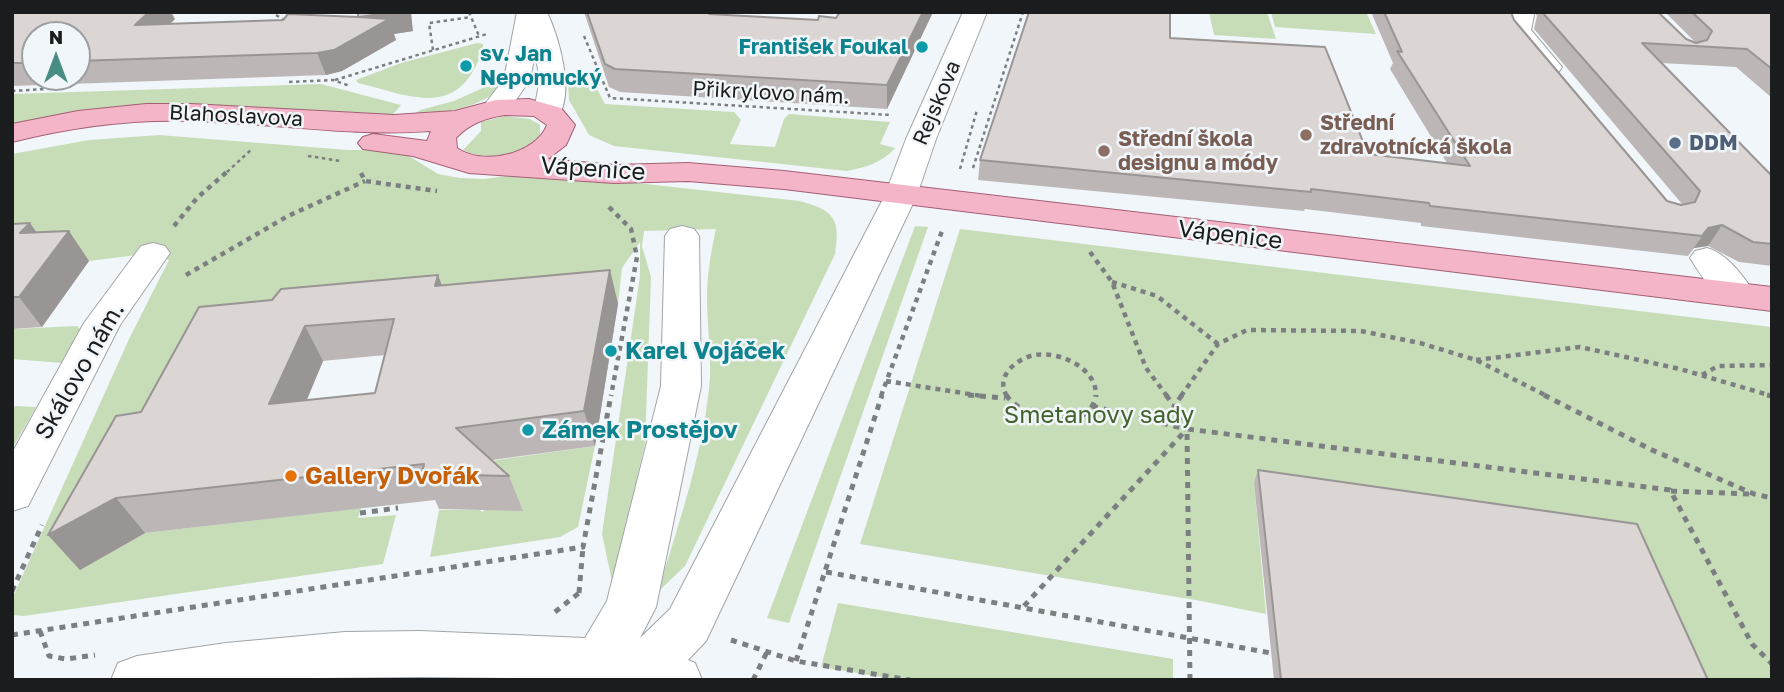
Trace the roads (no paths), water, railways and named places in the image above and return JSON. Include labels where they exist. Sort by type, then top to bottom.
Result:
[{"type":"main road","name":"Blahoslavova","points":[[12,133],[90,117],[135,112],[191,112],[401,123],[461,119],[496,108],[531,107],[555,121]]},
{"type":"main road","points":[[445,155],[440,146],[441,137],[461,119]]},
{"type":"main road","points":[[499,164],[519,160],[545,149],[556,140],[555,121]]},
{"type":"main road","name":"Vápenice","points":[[555,121],[574,142],[688,173]]},
{"type":"main road","name":"Blahoslavova","points":[[12,144],[99,132],[171,130],[414,147],[463,163],[499,164]]},
{"type":"main road","name":"Vápenice","points":[[499,164],[614,174],[688,173],[784,180],[1772,299]]},
{"type":"street","points":[[496,108],[517,80],[529,12]]},
{"type":"street","points":[[535,12],[541,25],[553,79],[555,121]]},
{"type":"street","name":"Rejskova","points":[[637,673],[688,625],[901,195],[930,117],[975,12]]},
{"type":"street","points":[[1520,12],[1522,15],[1518,30],[1563,84]]},
{"type":"street","points":[[137,680],[226,667],[345,655],[462,656],[637,673],[631,607],[681,386],[682,236]]},
{"type":"street","name":"Skálovo nám.","points":[[12,494],[60,375],[103,323],[153,253]]},
{"type":"street","points":[[1707,258],[1737,295]]},
{"type":"place","name":"František Foukal","points":[[922,47]]},
{"type":"place","name":"sv. Jan Nepomucký","points":[[466,66]]},
{"type":"place","name":"Střední zdravotnícká škola","points":[[1306,135]]},
{"type":"place","name":"DDM","points":[[1675,143]]},
{"type":"place","name":"Střední škola designu a módy","points":[[1104,151]]},
{"type":"place","name":"Karel Vojáček","points":[[611,351]]},
{"type":"place","name":"Zámek Prostějov","points":[[528,430]]},
{"type":"place","name":"Gallery Dvořák","points":[[291,476]]},
{"type":"park label","name":"Smetanovy sady","points":[[1099,415]]}]
